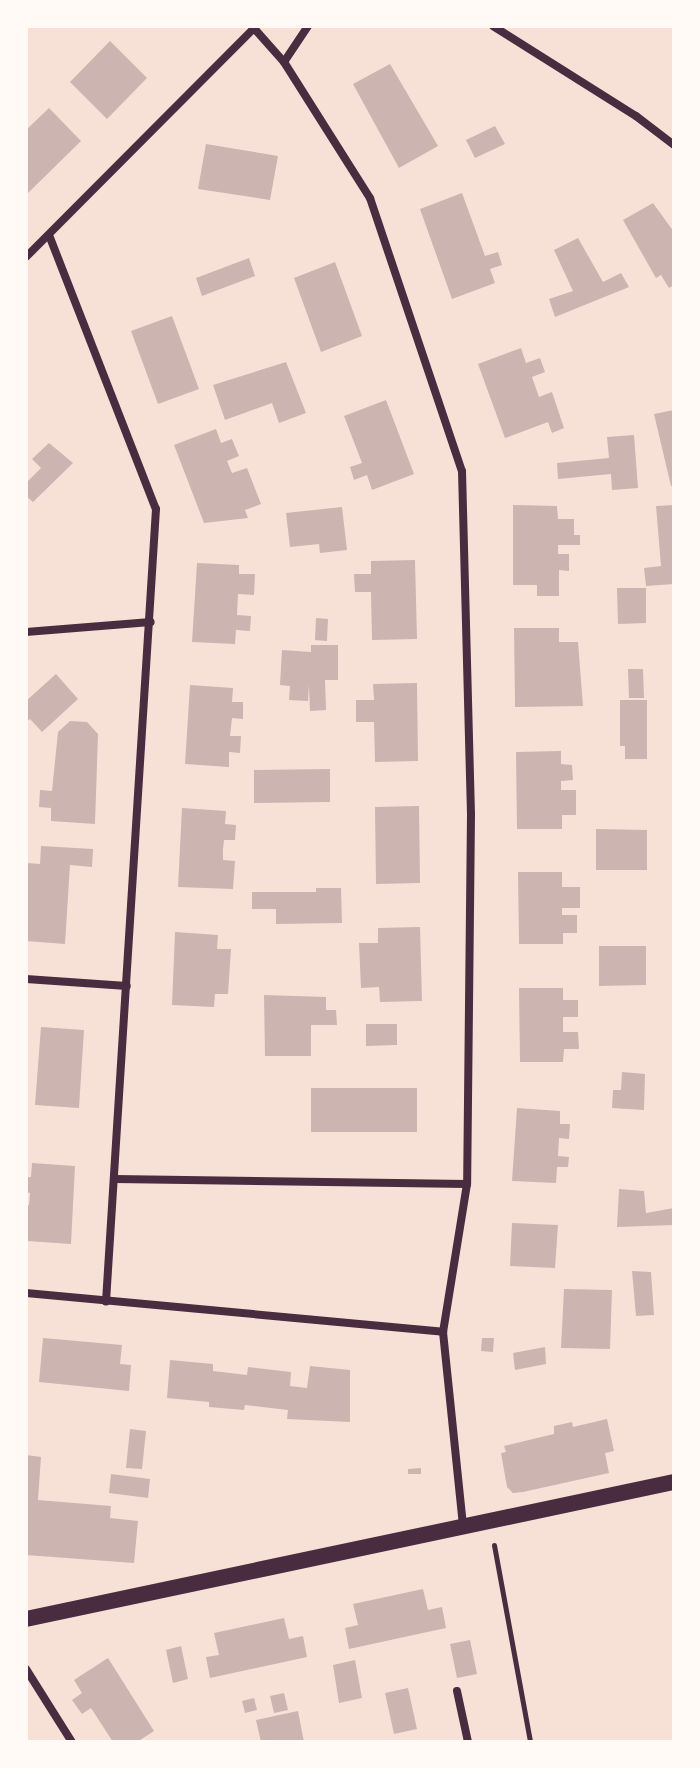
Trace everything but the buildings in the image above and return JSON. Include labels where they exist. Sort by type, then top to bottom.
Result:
[{"type":"main road","points":[[26,1619],[674,1482]]},
{"type":"street","points":[[284,62],[308,26]]},
{"type":"street","points":[[493,26],[636,116],[674,145]]},
{"type":"street","points":[[26,257],[253,27],[284,62],[370,198],[462,471],[471,814],[467,1184],[443,1332],[463,1525]]},
{"type":"street","points":[[49,235],[156,509],[106,1301]]},
{"type":"street","points":[[26,632],[151,622]]},
{"type":"street","points":[[26,979],[127,986]]},
{"type":"street","points":[[115,1179],[467,1184]]},
{"type":"street","points":[[26,1293],[443,1332]]},
{"type":"street","points":[[26,1669],[72,1742]]},
{"type":"street","points":[[457,1691],[468,1742]]},
{"type":"path","points":[[490,1520],[530,1742]]}]
